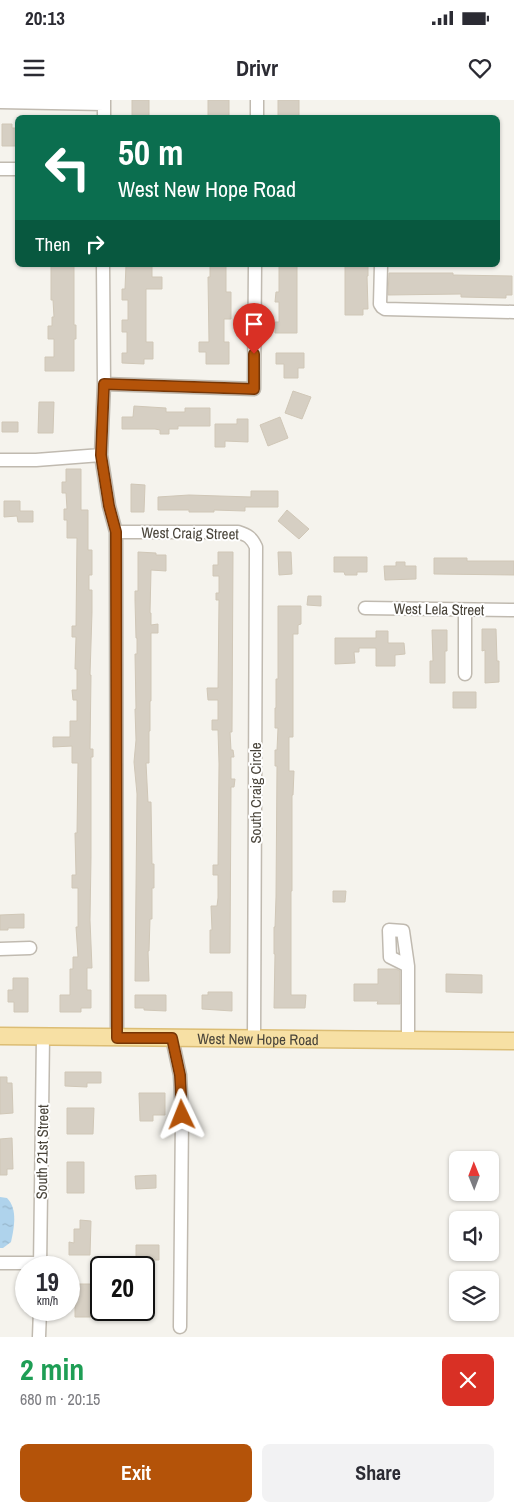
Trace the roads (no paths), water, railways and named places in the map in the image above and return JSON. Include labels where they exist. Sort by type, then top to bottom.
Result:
[{"type":"main road","name":"West New Hope Road","points":[[0,1036],[514,1041]]},
{"type":"street","points":[[257,100],[257,115]]},
{"type":"street","points":[[0,102],[104,102],[104,115]]},
{"type":"street","points":[[0,169],[15,169]]},
{"type":"street","points":[[103,267],[104,384],[101,455],[109,506],[116,532],[117,1038]]},
{"type":"street","points":[[104,384],[254,389],[255,267]]},
{"type":"street","points":[[380,267],[380,304],[385,309],[514,312]]},
{"type":"street","points":[[0,460],[36,460],[101,455]]},
{"type":"street","name":"West Craig Street","points":[[116,532],[238,532],[247,535],[253,540],[256,547]]},
{"type":"street","name":"South Craig Circle","points":[[254,1038],[256,547]]},
{"type":"street","name":"West Lela Street","points":[[365,608],[514,610]]},
{"type":"street","points":[[465,610],[465,674]]},
{"type":"street","points":[[0,948],[30,948]]},
{"type":"street","points":[[408,966],[408,1040]]},
{"type":"street","name":"South 21st Street","points":[[40,1256],[43,1036]]},
{"type":"street","points":[[172,1038],[180,1075],[182,1115],[180,1327]]},
{"type":"street","points":[[0,1263],[15,1264]]},
{"type":"street","points":[[40,1321],[40,1337]]},
{"type":"water","points":[[0,1197],[7,1198],[14,1213],[11,1242],[3,1248],[0,1248]]}]
